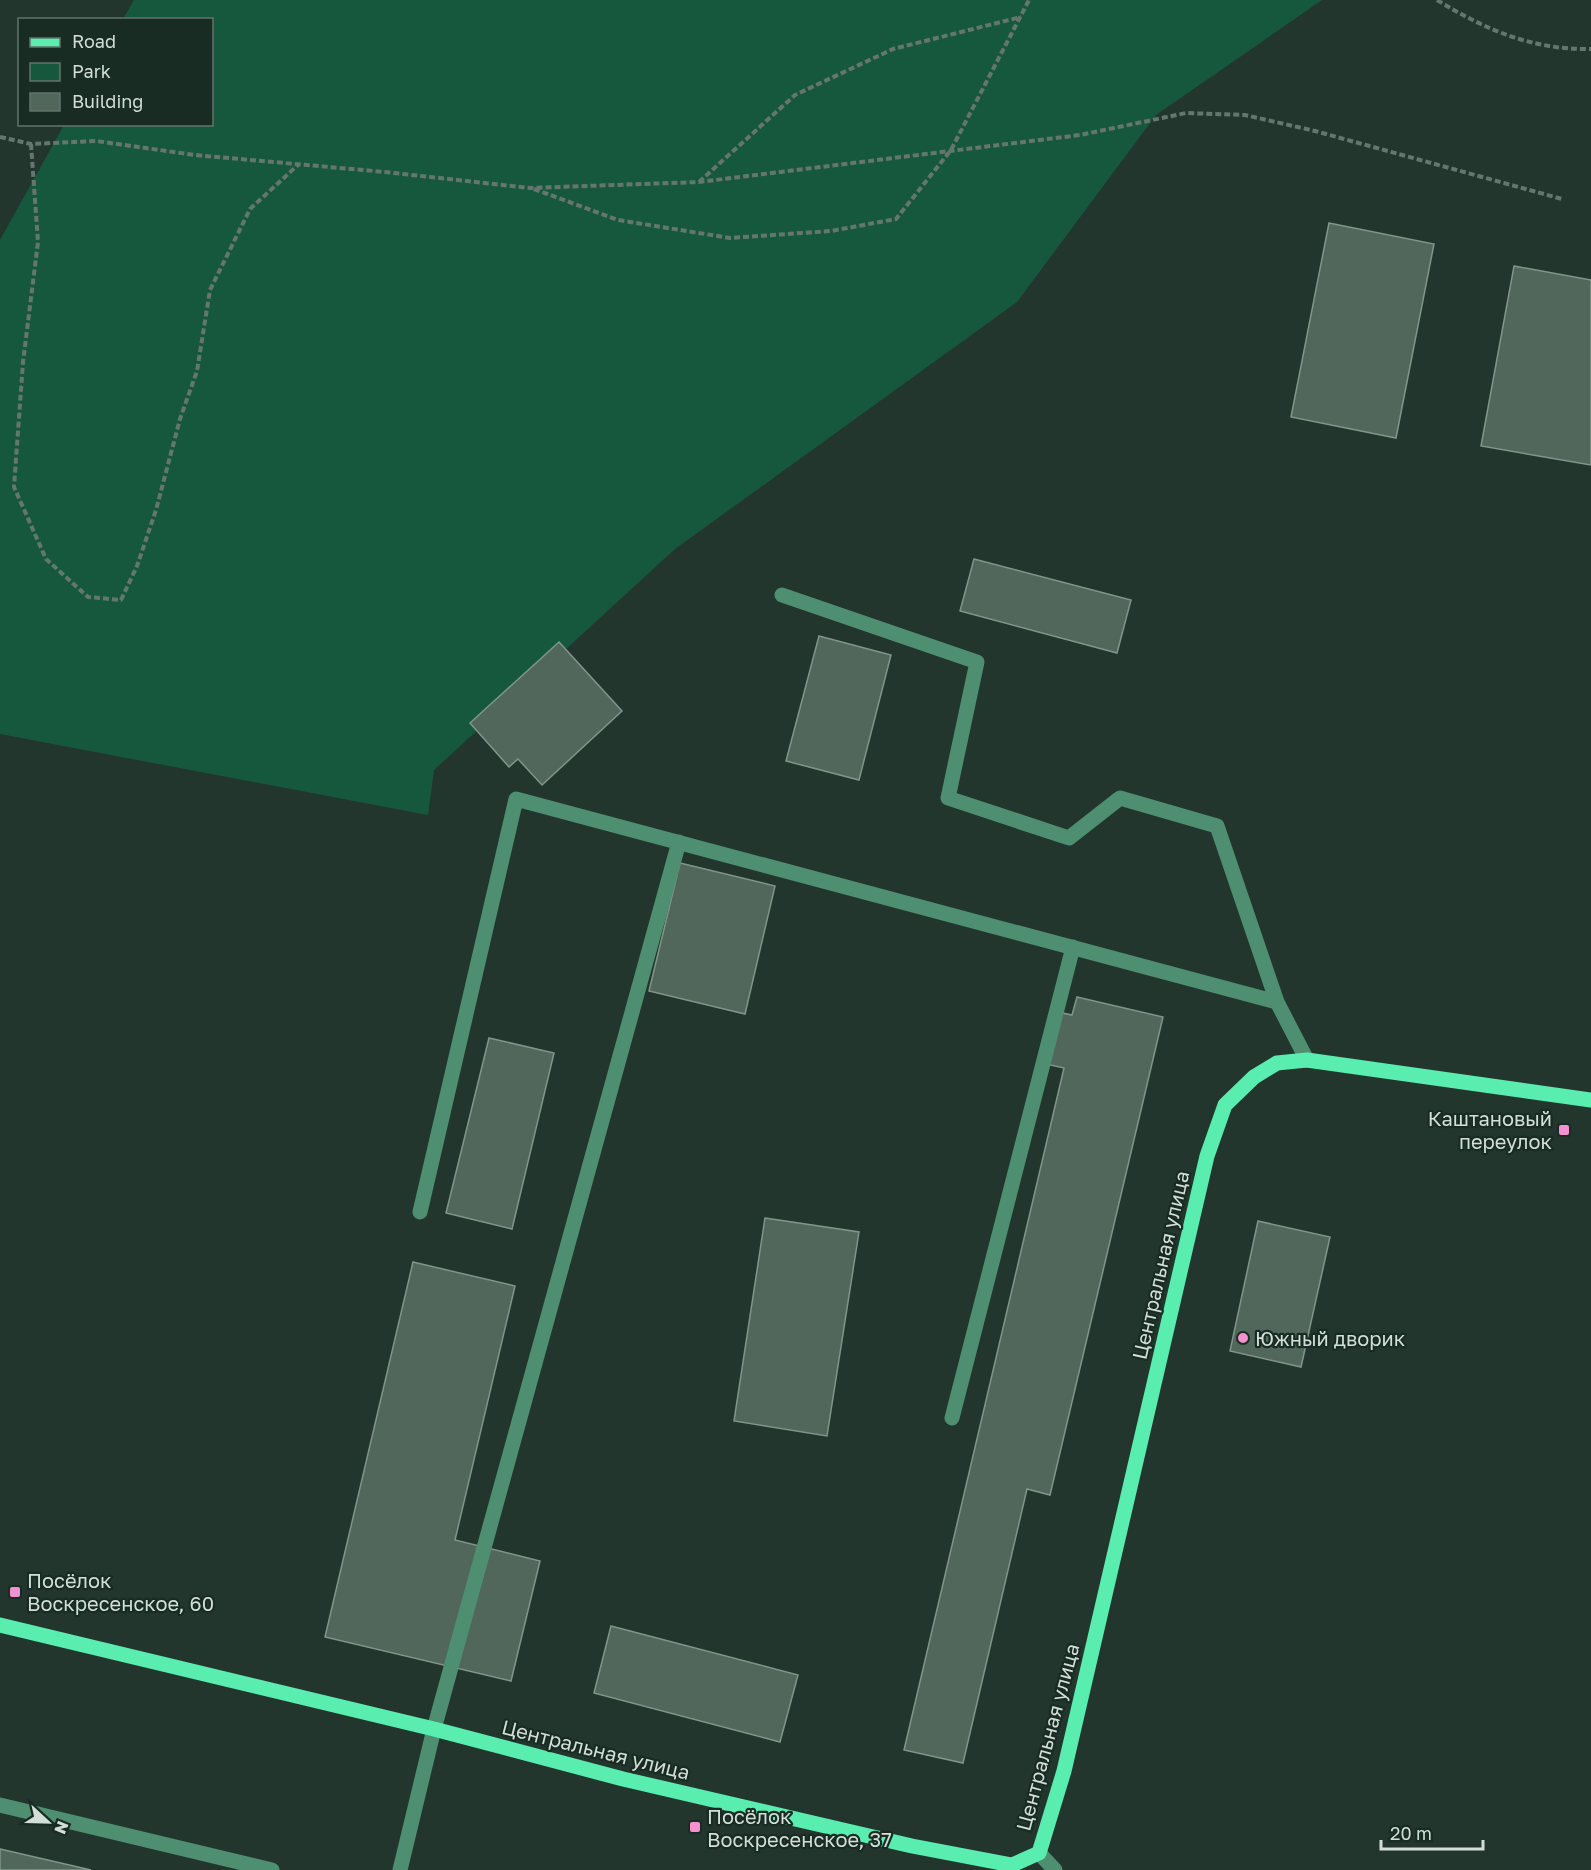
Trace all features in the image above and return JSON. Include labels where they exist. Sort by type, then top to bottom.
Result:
[{"type":"main road","name":"Центральная улица","points":[[0,1625],[434,1730],[622,1779],[977,1860],[1012,1865],[1038,1853],[1064,1771],[1207,1156],[1225,1105],[1254,1077],[1277,1063],[1307,1060],[1591,1100]]},
{"type":"street","points":[[782,595],[977,662],[948,798],[1069,838],[1120,798],[1217,826],[1277,1002],[1307,1060]]},
{"type":"street","points":[[420,1212],[516,799],[1277,1002]]},
{"type":"street","points":[[400,1870],[434,1730],[679,842]]},
{"type":"street","points":[[952,1418],[1073,947]]},
{"type":"street","points":[[0,1805],[272,1870]]},
{"type":"street","points":[[1038,1853],[1055,1870]]},
{"type":"path","points":[[530,188],[618,220],[730,238],[831,231],[896,219],[951,150],[1029,0]]},
{"type":"path","points":[[1437,0],[1465,17],[1503,35],[1538,44],[1591,49]]},
{"type":"path","points":[[699,182],[795,95],[893,49],[1021,17]]},
{"type":"path","points":[[0,137],[31,144],[96,141],[195,155],[530,188],[699,182],[1080,135],[1186,113],[1245,115],[1315,131],[1562,199]]},
{"type":"path","points":[[31,144],[38,242],[23,362],[14,487],[45,559],[88,597],[121,600],[137,566],[156,510],[180,419],[197,371],[210,290],[250,209],[299,164]]},
{"type":"green space","points":[[134,0],[1322,0],[1156,115],[1017,302],[675,549],[434,770],[428,815],[0,734],[0,240],[63,126],[213,126],[213,18],[124,18]]},
{"type":"building","points":[[1329,223],[1434,244],[1396,438],[1291,417]]},
{"type":"building","points":[[1514,266],[1591,280],[1591,465],[1481,446]]},
{"type":"building","points":[[974,559],[1131,600],[1117,653],[960,611]]},
{"type":"building","points":[[819,636],[891,655],[859,780],[786,761]]},
{"type":"building","points":[[559,642],[622,711],[542,785],[518,759],[509,767],[470,723]]},
{"type":"building","points":[[680,863],[775,886],[745,1014],[649,991]]},
{"type":"building","points":[[1077,997],[1163,1017],[1050,1495],[1027,1489],[963,1763],[904,1750],[1064,1068],[1046,1064],[1058,1012],[1072,1015]]},
{"type":"building","points":[[489,1038],[554,1053],[512,1229],[446,1213]]},
{"type":"building","points":[[765,1218],[859,1232],[827,1436],[734,1421]]},
{"type":"building","points":[[1258,1221],[1330,1237],[1301,1367],[1230,1351]]},
{"type":"building","points":[[413,1262],[515,1286],[455,1540],[540,1561],[511,1681],[325,1637]]},
{"type":"building","points":[[611,1626],[798,1675],[780,1742],[594,1693]]},
{"type":"building","points":[[0,1849],[91,1870],[0,1870]]},
{"type":"place","name":"Каштановый переулок","points":[[1564,1130]]},
{"type":"place","name":"Южный дворик","points":[[1243,1338]]},
{"type":"place","name":"Посёлок Воскресенское, 60","points":[[15,1592]]},
{"type":"place","name":"Посёлок Воскресенское, 37","points":[[695,1827]]}]
